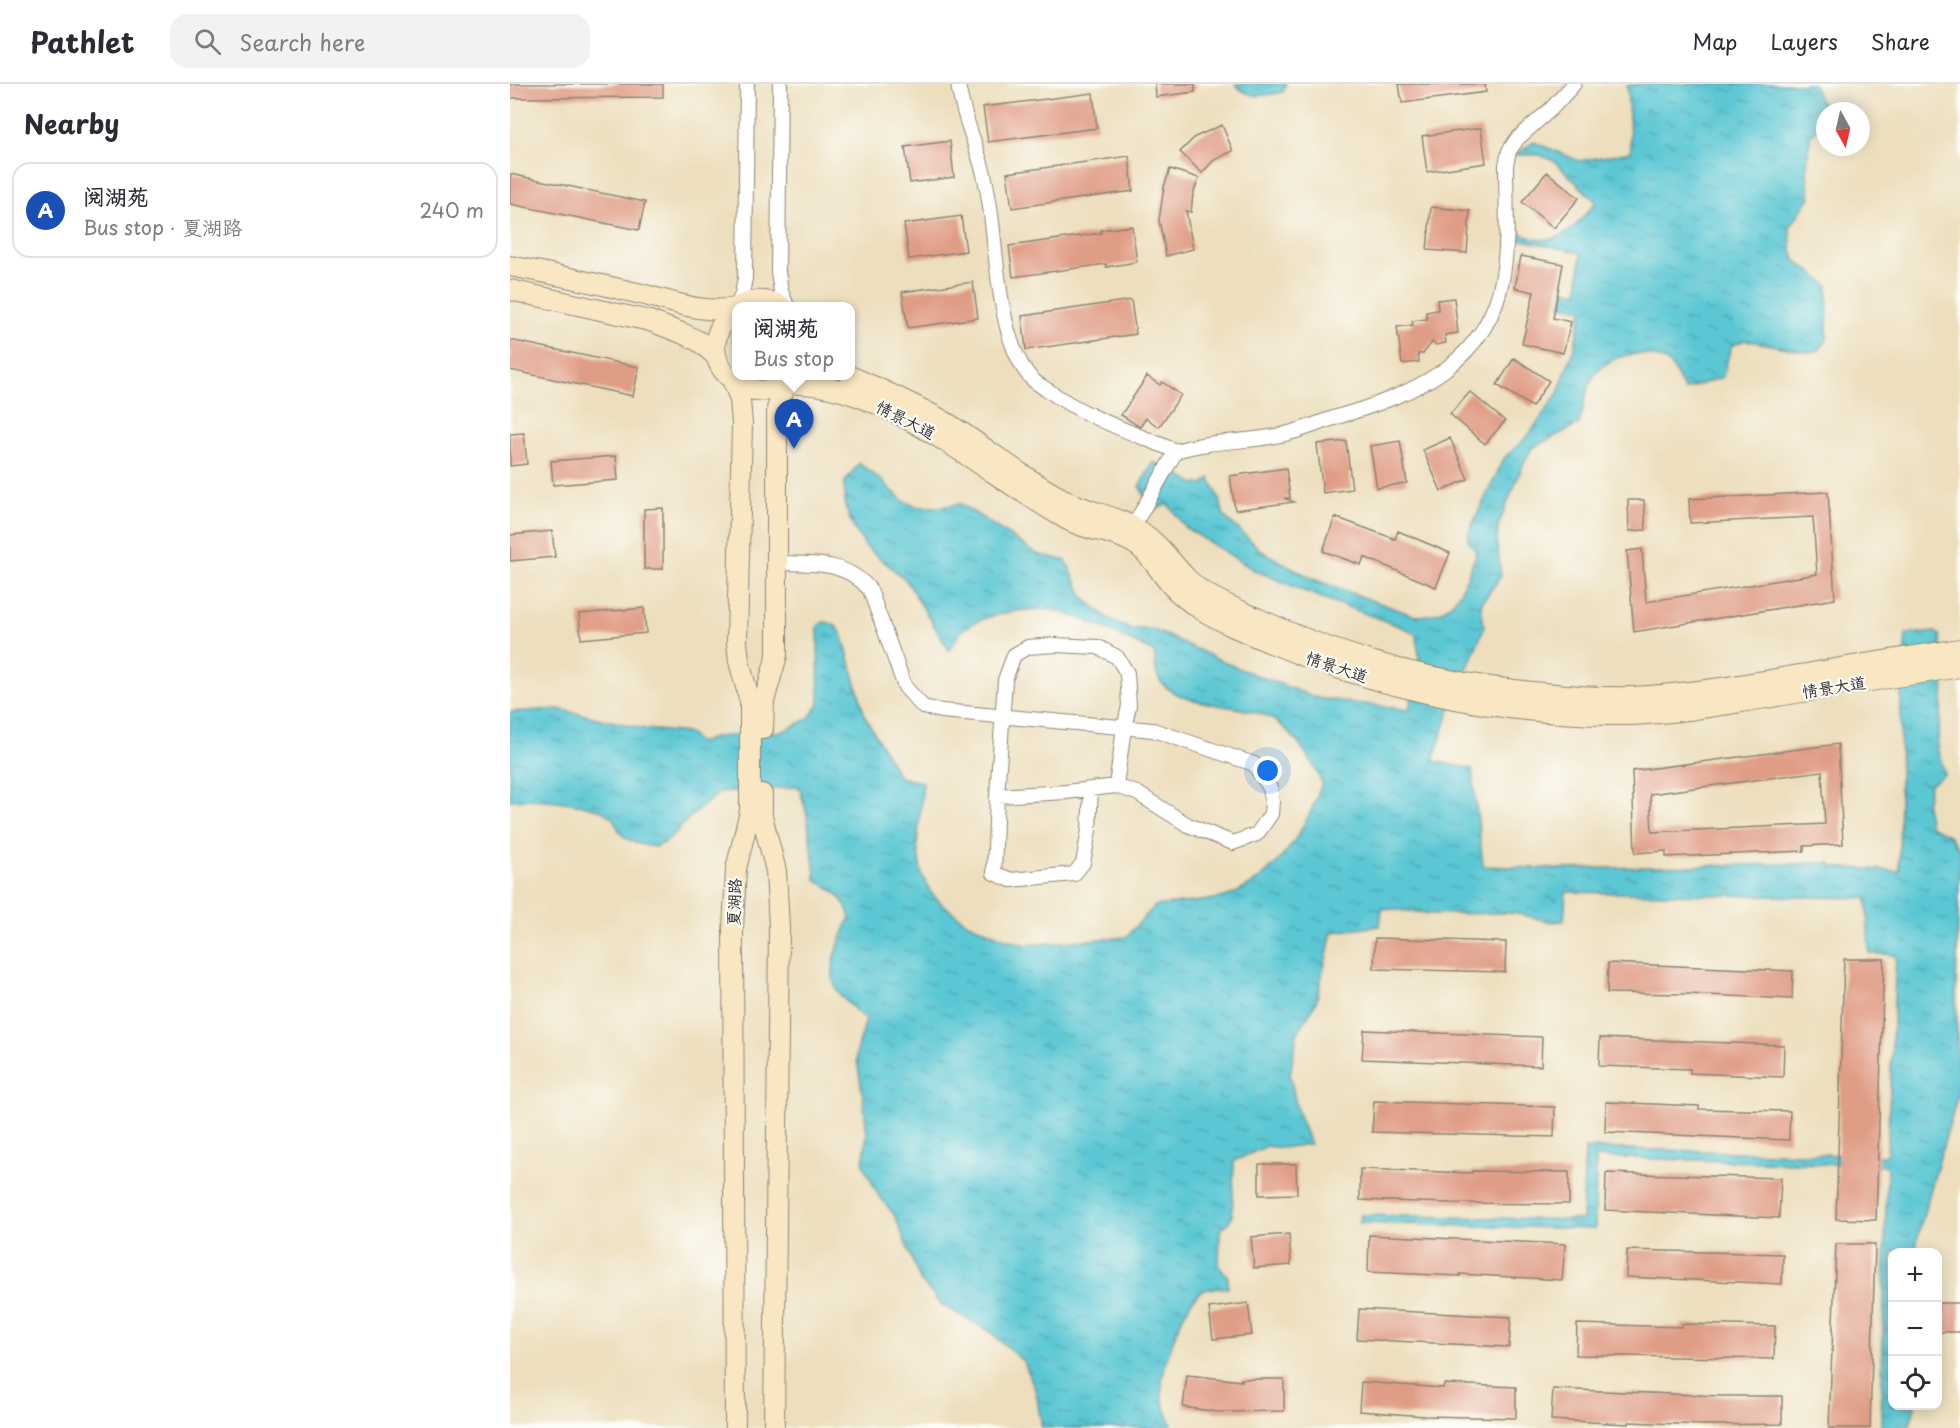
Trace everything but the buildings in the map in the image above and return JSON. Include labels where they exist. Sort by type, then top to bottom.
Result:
[{"type":"street","points":[[739,302],[745,278],[747,84]]},
{"type":"street","points":[[780,84],[778,272],[785,302]]},
{"type":"street","points":[[958,84],[961,103],[983,168],[999,285],[1007,325],[1017,356],[1031,378],[1056,396],[1173,457]]},
{"type":"street","points":[[1134,525],[1173,457],[1195,445],[1288,434],[1385,402],[1430,380],[1458,360],[1480,334],[1495,306],[1503,276],[1506,255],[1506,165],[1509,151],[1517,139],[1551,110],[1574,84]]},
{"type":"street","points":[[510,266],[656,297],[690,308],[717,311],[732,308]]},
{"type":"street","points":[[510,290],[650,321],[684,333],[700,342],[716,356]]},
{"type":"street","points":[[749,302],[761,300],[768,302]]},
{"type":"street","points":[[716,356],[714,347],[718,331],[723,321],[732,312]]},
{"type":"street","name":"夏湖路","points":[[716,356],[720,366],[732,380]]},
{"type":"street","name":"情景大道","points":[[855,377],[946,422],[1060,498],[1085,510],[1134,525]]},
{"type":"street","name":"夏湖路","points":[[774,1428],[779,928],[776,872],[756,799],[757,727],[777,655],[777,409],[779,398],[790,380]]},
{"type":"street","name":"情景大道","points":[[733,381],[753,389],[763,390],[790,380],[859,397],[938,436],[1075,524],[1134,525]]},
{"type":"street","name":"夏湖路","points":[[733,381],[740,400],[742,424],[737,642],[739,661],[757,727]]},
{"type":"street","name":"情景大道","points":[[1134,525],[1142,549],[1170,584],[1187,600],[1208,614],[1260,638],[1318,661],[1552,711],[1628,715],[1679,711],[1879,671],[1960,649]]},
{"type":"street","points":[[777,563],[823,565],[845,570],[861,579],[870,590],[905,687],[923,707],[942,711],[1153,730],[1254,764],[1270,788],[1272,801],[1271,814],[1257,834],[1233,843],[1188,825],[1137,793],[1116,786],[997,796]]},
{"type":"street","points":[[1091,789],[1089,830],[1083,863],[1074,874],[1011,880],[994,873],[1005,680],[1014,655],[1028,647],[1054,645],[1098,647],[1117,657],[1127,673],[1129,706],[1116,786]]},
{"type":"street","name":"情景大道","points":[[1879,671],[1960,667]]},
{"type":"street","name":"夏湖路","points":[[735,1428],[733,929],[736,869],[750,811],[756,799]]},
{"type":"water","points":[[1235,84],[1286,84],[1283,92],[1258,96],[1246,93]]},
{"type":"water","points":[[1639,84],[1813,84],[1821,102],[1816,102],[1816,130],[1811,134],[1808,150],[1810,197],[1790,227],[1791,246],[1795,260],[1828,285],[1827,340],[1819,350],[1807,352],[1745,340],[1731,346],[1723,377],[1684,390],[1670,365],[1656,357],[1634,354],[1623,356],[1613,360],[1596,373],[1588,388],[1579,424],[1532,448],[1523,465],[1498,526],[1497,544],[1501,576],[1481,604],[1484,628],[1447,718],[1433,761],[1472,769],[1483,866],[1560,869],[1831,863],[1831,867],[1899,871],[1901,692],[1906,634],[1935,632],[1940,635],[1944,688],[1937,748],[1945,774],[1930,784],[1926,806],[1930,826],[1949,835],[1960,851],[1956,987],[1958,1094],[1916,1248],[1888,1248],[1888,1410],[1914,1410],[1909,1428],[1881,1428],[1887,1166],[1596,1157],[1595,1229],[1360,1223],[1361,1215],[1582,1220],[1585,1148],[1887,1156],[1896,955],[1869,953],[1867,898],[1566,892],[1564,921],[1552,922],[1514,913],[1434,914],[1382,908],[1380,926],[1332,932],[1316,1002],[1297,1034],[1290,1075],[1297,1110],[1310,1144],[1282,1148],[1267,1146],[1234,1161],[1232,1218],[1220,1231],[1219,1265],[1228,1277],[1228,1288],[1207,1289],[1197,1295],[1176,1332],[1166,1361],[1162,1386],[1164,1405],[1172,1428],[1042,1428],[1036,1392],[1024,1362],[988,1330],[943,1306],[920,1280],[895,1216],[877,1193],[863,1164],[867,1135],[856,1055],[866,1020],[839,993],[833,976],[833,965],[850,917],[837,894],[816,880],[806,810],[799,787],[720,792],[689,818],[669,840],[655,847],[641,844],[624,836],[611,817],[591,807],[548,800],[510,800],[510,712],[559,709],[644,729],[688,733],[699,743],[716,737],[784,731],[808,719],[819,704],[818,626],[823,622],[830,623],[836,626],[843,637],[865,716],[899,777],[923,782],[917,845],[921,872],[931,893],[968,923],[1005,939],[1026,945],[1126,937],[1155,906],[1220,898],[1245,888],[1261,878],[1287,851],[1307,818],[1322,783],[1312,763],[1290,733],[1262,714],[1206,703],[1178,694],[1167,688],[1159,679],[1154,652],[1103,628],[1051,610],[1004,613],[980,621],[962,631],[949,650],[906,580],[866,547],[852,525],[845,505],[844,483],[859,463],[903,501],[919,507],[961,504],[1037,554],[1066,561],[1084,598],[1108,618],[1129,629],[1152,629],[1240,669],[1317,698],[1409,710],[1419,655],[1416,635],[1407,629],[1256,571],[1186,528],[1168,504],[1153,510],[1139,486],[1154,462],[1193,483],[1203,485],[1210,478],[1224,516],[1263,552],[1313,579],[1415,616],[1440,612],[1449,606],[1462,589],[1476,555],[1475,549],[1468,541],[1469,532],[1505,457],[1529,435],[1558,393],[1575,345],[1582,309],[1561,305],[1565,290],[1578,292],[1581,253],[1514,238],[1513,221],[1522,233],[1529,237],[1551,239],[1570,231],[1596,202],[1554,161],[1540,155],[1515,155],[1534,142],[1579,161],[1631,152],[1627,86]]},
{"type":"place","name":"阅湖苑","points":[[794,449]]}]
